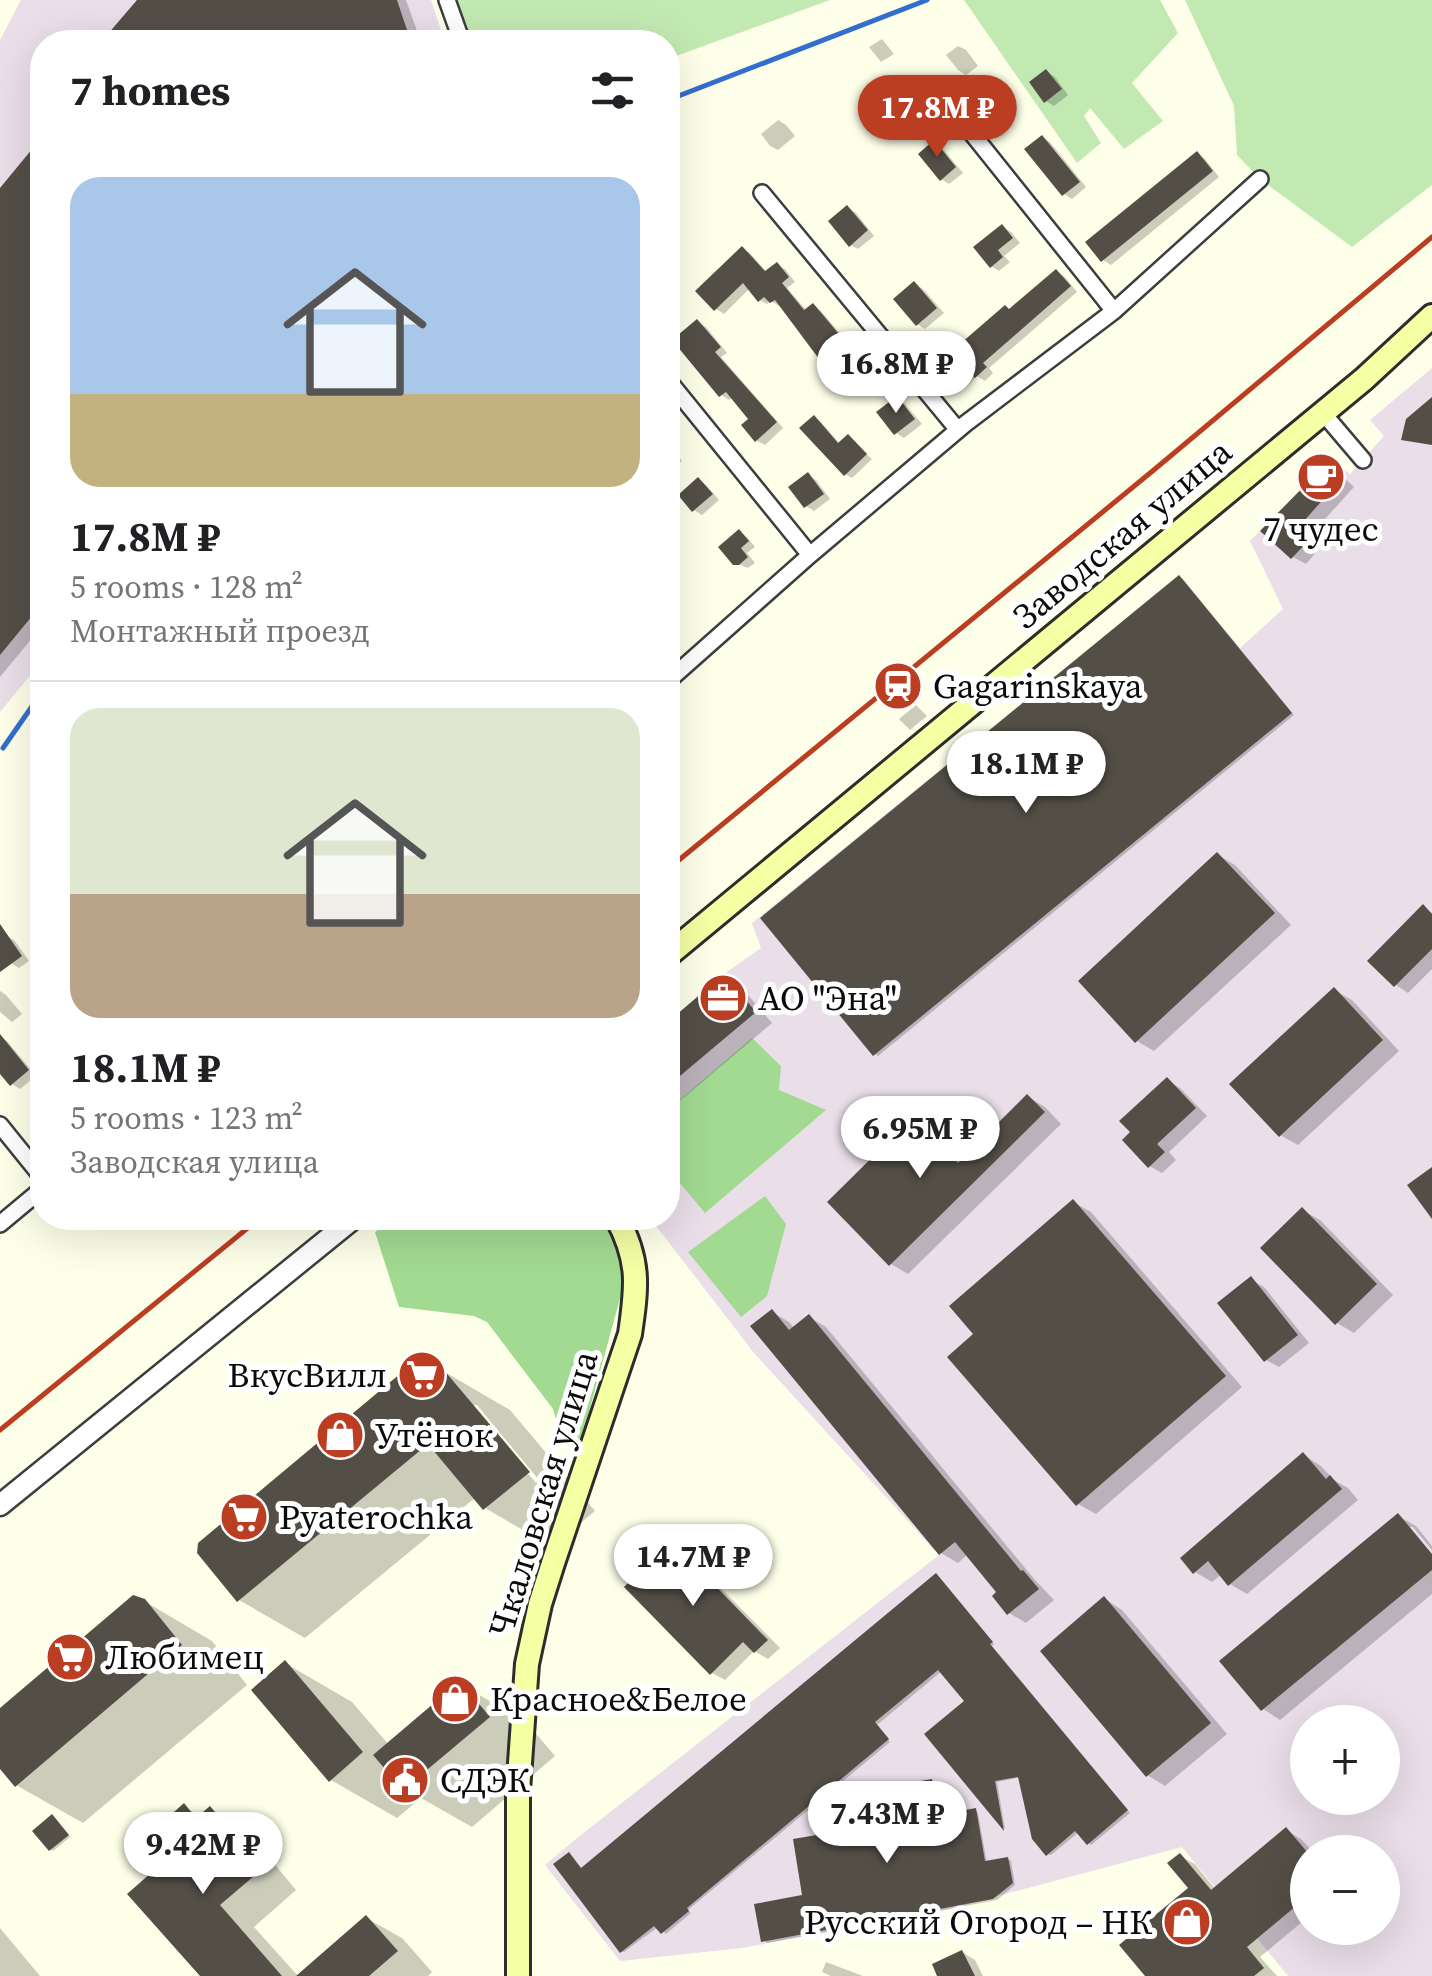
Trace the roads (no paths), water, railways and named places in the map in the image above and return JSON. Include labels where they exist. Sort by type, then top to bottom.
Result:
[{"type":"main road","name":"Заводская улица","points":[[680,945],[1364,379],[1432,316]]},
{"type":"main road","name":"Чкаловская улица","points":[[518,1976],[518,1790],[525,1682],[540,1604],[630,1334],[636,1293],[635,1263],[624,1230]]},
{"type":"street","points":[[447,0],[458,30]]},
{"type":"street","points":[[942,96],[1114,311]]},
{"type":"street","points":[[680,671],[958,430],[1114,311],[1254,184]]},
{"type":"street","points":[[762,193],[958,430]]},
{"type":"street","points":[[680,395],[810,555]]},
{"type":"street","points":[[1323,412],[1363,460]]},
{"type":"street","points":[[0,1124],[30,1162]]},
{"type":"street","points":[[0,1224],[30,1200]]},
{"type":"street","points":[[0,1505],[339,1230]]},
{"type":"waterway","points":[[680,95],[927,0]]},
{"type":"waterway","points":[[3,748],[30,709]]},
{"type":"railway","points":[[680,859],[1432,237]]},
{"type":"railway","points":[[0,1430],[245,1230]]},
{"type":"place","name":"7 чудес","points":[[1321,477]]},
{"type":"place","name":"Gagarinskaya","points":[[898,686]]},
{"type":"place","name":"АО \"Эна\"","points":[[723,998]]},
{"type":"place","name":"ВкусВилл","points":[[422,1375]]},
{"type":"place","name":"Утёнок","points":[[340,1435]]},
{"type":"place","name":"Pyaterochka","points":[[244,1517]]},
{"type":"place","name":"Любимец","points":[[70,1657]]},
{"type":"place","name":"Красное&Белое","points":[[455,1699]]},
{"type":"place","name":"СДЭК","points":[[405,1780]]},
{"type":"place","name":"Русский Огород – НК","points":[[1187,1922]]}]
